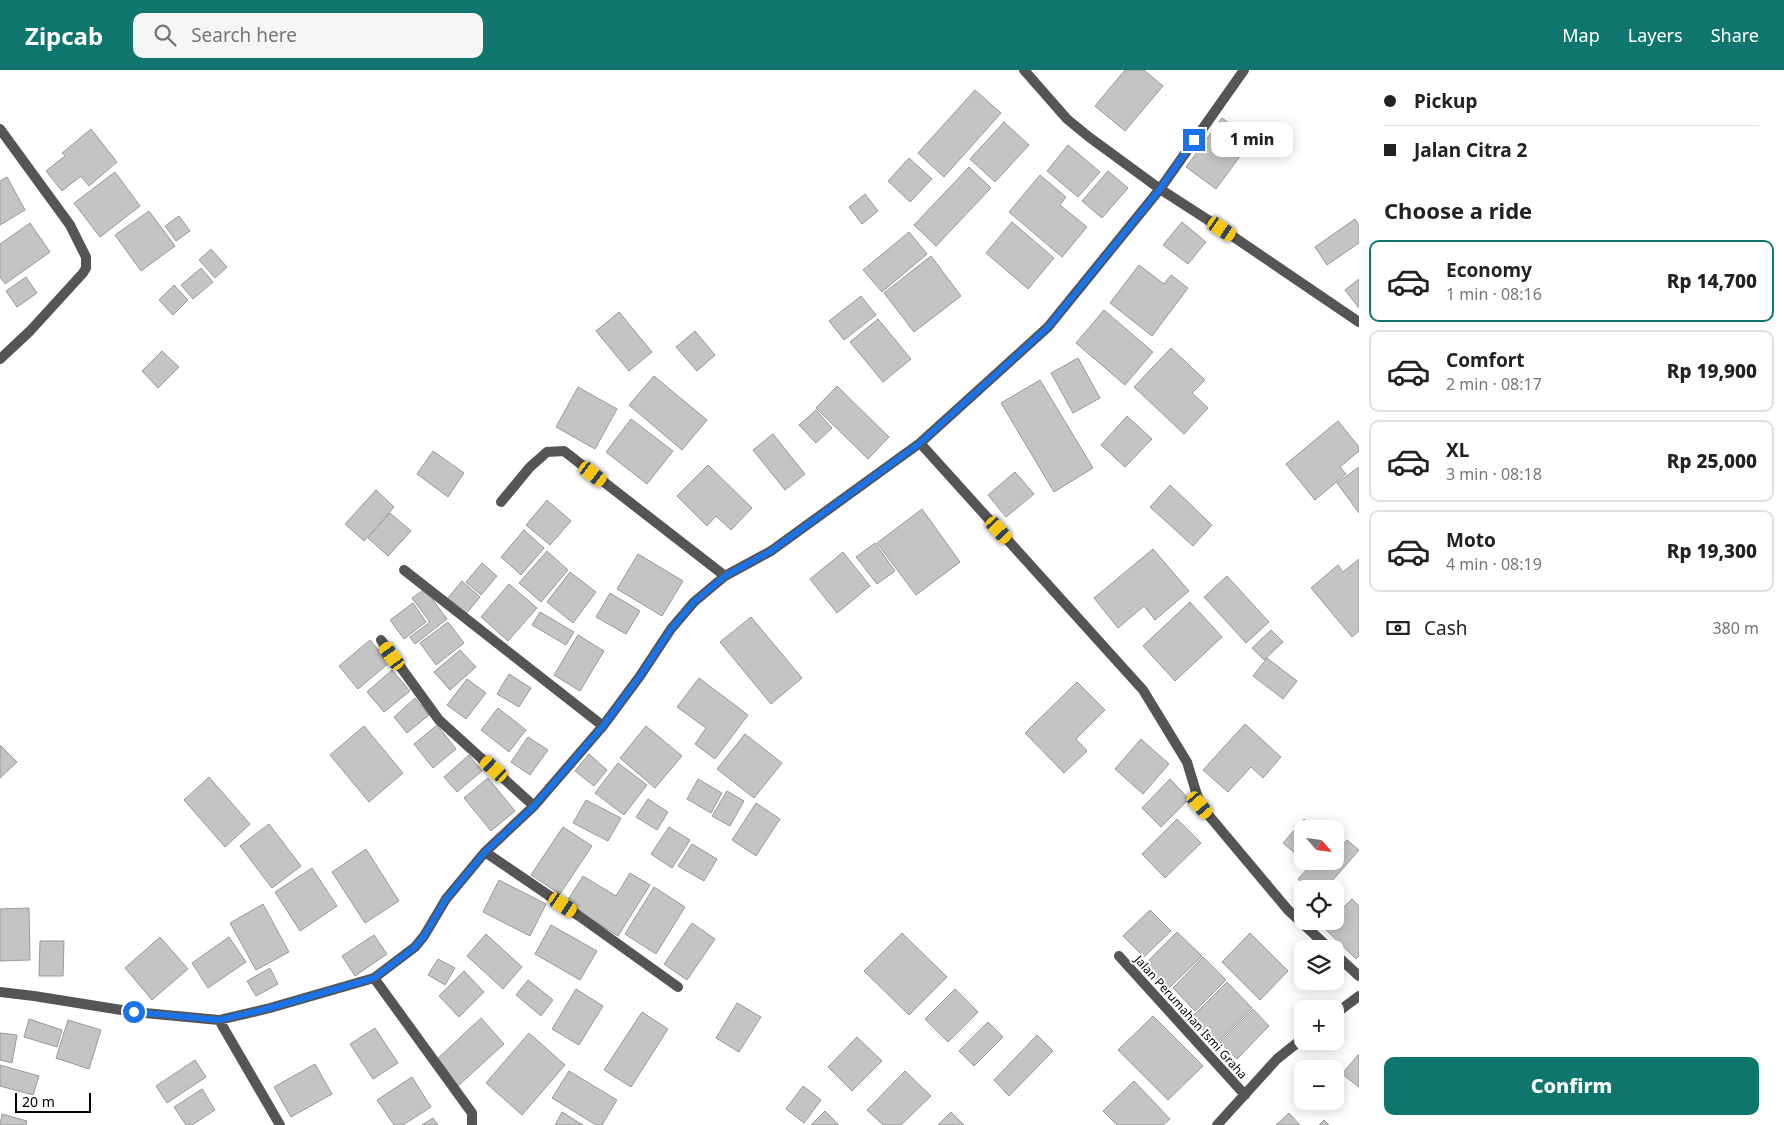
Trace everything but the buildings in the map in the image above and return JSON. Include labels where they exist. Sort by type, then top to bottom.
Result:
[{"type":"street","points":[[1024,70],[1067,120],[1160,189],[1359,322]]},
{"type":"street","points":[[0,992],[134,1012],[219,1020],[270,1008],[374,978],[415,947],[424,936],[446,899],[485,852],[534,806],[603,726],[640,676],[671,629],[694,602],[725,576],[771,551],[920,443],[1048,327],[1160,189],[1244,70]]},
{"type":"street","points":[[0,129],[70,225],[86,257],[87,263],[83,273],[0,359]]},
{"type":"street","points":[[920,443],[1143,690],[1187,762],[1200,805],[1288,910],[1320,940]]},
{"type":"street","points":[[501,502],[530,467],[547,452],[564,451],[725,576]]},
{"type":"street","points":[[404,570],[603,726]]},
{"type":"street","points":[[381,640],[439,720],[534,806]]},
{"type":"street","points":[[485,852],[678,987]]},
{"type":"street","name":"Jalan Perumahan Ismi Graha","points":[[1119,956],[1245,1094]]},
{"type":"street","points":[[1344,962],[1359,976]]},
{"type":"street","points":[[374,978],[472,1113],[472,1125]]},
{"type":"street","points":[[1344,1007],[1359,996]]},
{"type":"street","points":[[219,1020],[280,1125]]},
{"type":"street","points":[[1217,1125],[1277,1059],[1294,1045]]},
{"type":"route","points":[[134,1012],[219,1020],[270,1008],[374,978],[415,947],[424,936],[446,899],[485,852],[534,806],[603,726],[640,676],[671,629],[694,602],[725,576],[771,551],[920,443],[1048,327],[1160,189],[1194,140]]}]
